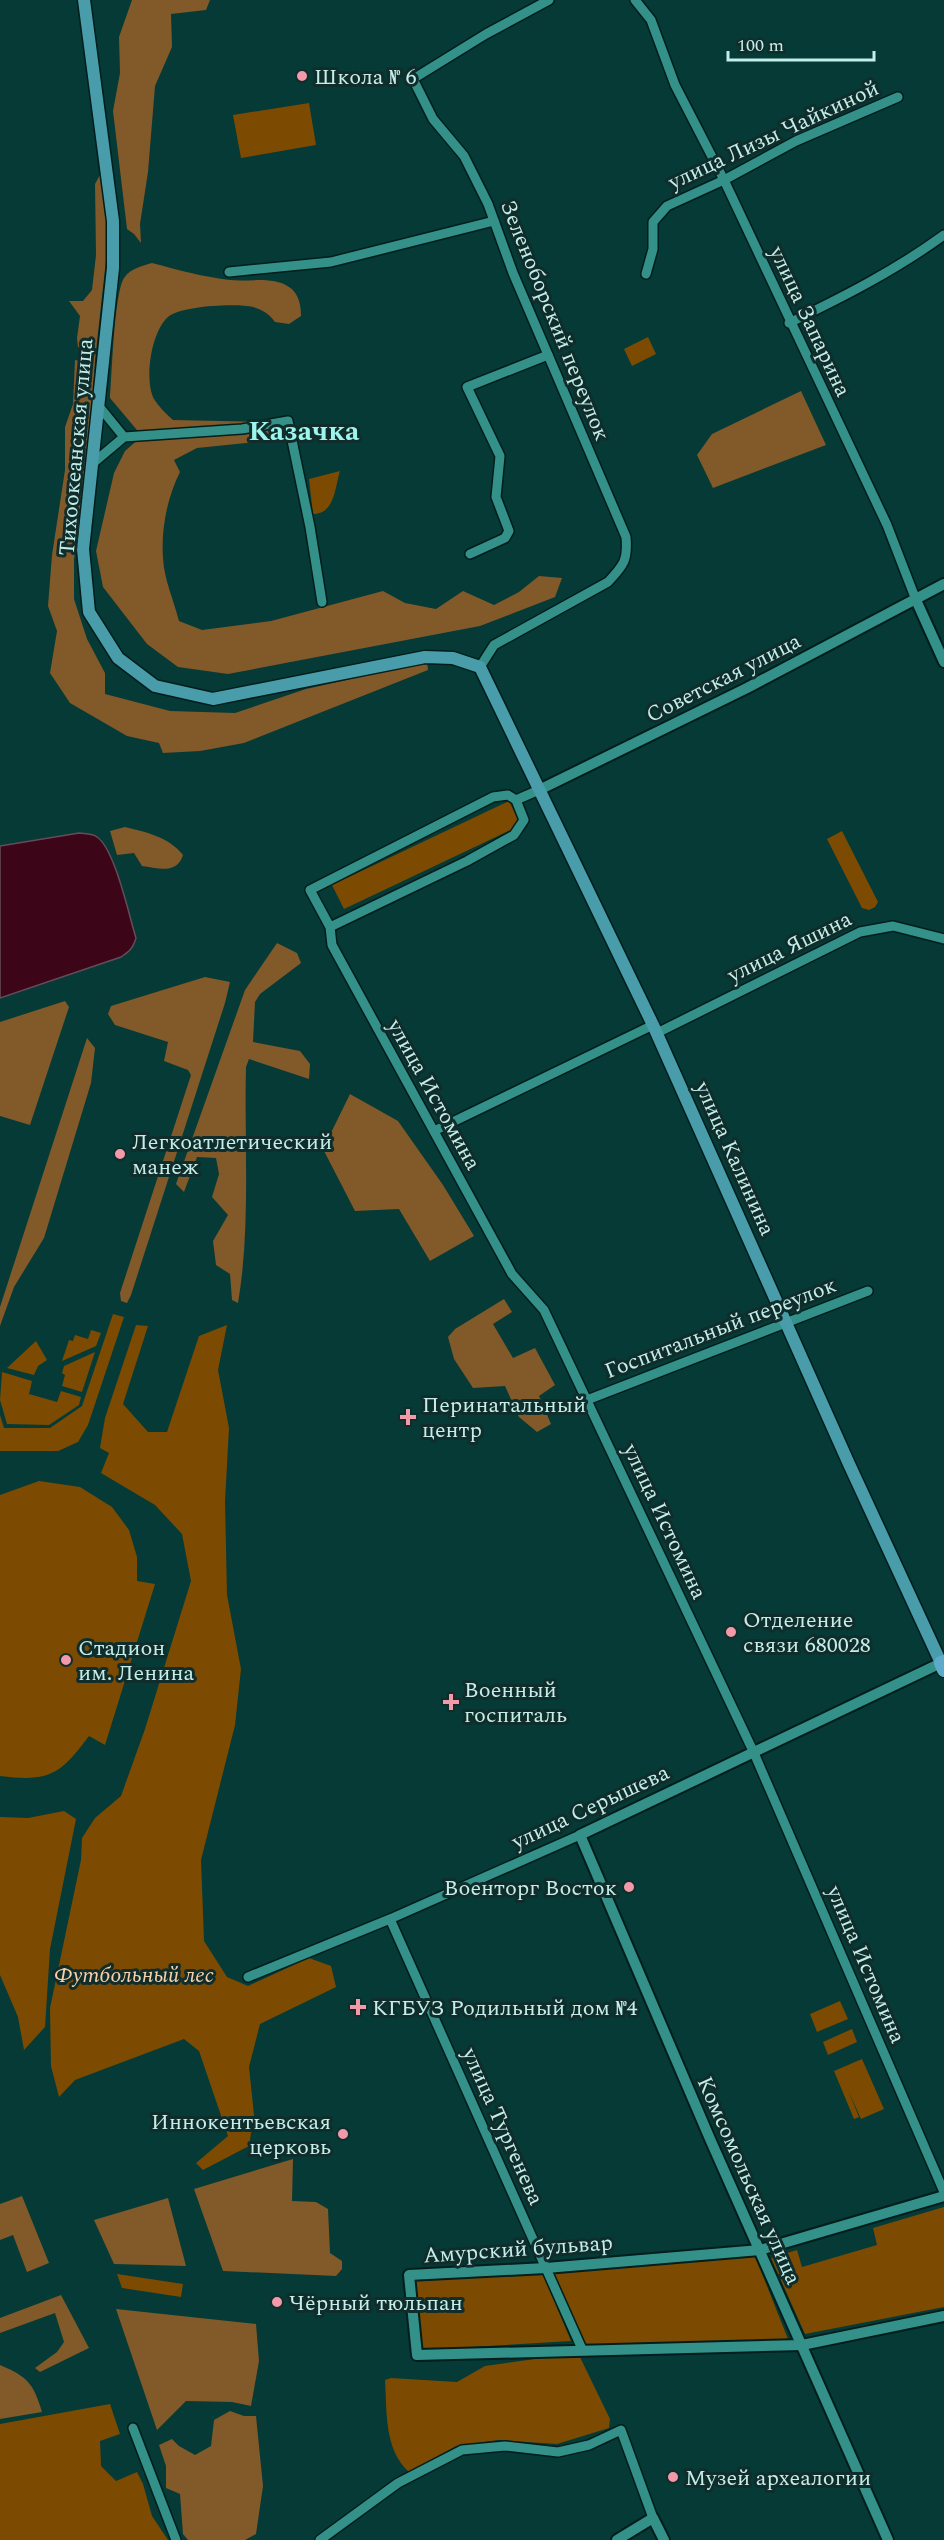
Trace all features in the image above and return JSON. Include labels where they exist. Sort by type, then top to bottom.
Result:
[{"type":"main road","name":"Тихоокеанская улица","points":[[84,0],[113,221],[113,268],[83,549],[89,612],[118,658],[155,686],[213,699],[425,657],[453,658],[480,667]]},
{"type":"main road","name":"улица Калинина","points":[[480,667],[655,1029],[849,1464],[943,1665]]},
{"type":"street","name":"Зеленоборский переулок","points":[[480,667],[494,645],[608,582],[623,567],[627,554],[626,537],[513,273],[494,221],[464,156],[433,119],[414,79],[486,34],[549,0]]},
{"type":"street","name":"улица Запарина","points":[[635,0],[651,20],[675,85],[724,180],[789,323],[887,525],[916,600],[944,662]]},
{"type":"street","name":"улица Лизы Чайкиной","points":[[646,274],[653,249],[653,222],[667,206],[724,180],[796,141],[897,97]]},
{"type":"street","points":[[229,272],[331,262],[494,221]]},
{"type":"street","points":[[789,323],[853,292],[918,254],[944,235]]},
{"type":"street","points":[[470,554],[505,538],[509,531],[495,497],[500,456],[466,387],[548,355]]},
{"type":"street","points":[[98,405],[124,437]]},
{"type":"street","points":[[92,464],[124,437],[242,429],[288,421],[310,527],[322,602]]},
{"type":"street","name":"Советская улица","points":[[310,890],[494,797],[508,795],[516,800],[538,790],[747,688],[944,584]]},
{"type":"street","points":[[330,927],[467,861],[514,835],[524,820],[516,800]]},
{"type":"street","name":"улица Истомина","points":[[310,890],[330,927],[332,945],[512,1274],[544,1310],[754,1753],[944,2194]]},
{"type":"street","name":"улица Яшина","points":[[434,1131],[860,932],[893,926],[944,939]]},
{"type":"street","name":"Госпитальный переулок","points":[[587,1400],[867,1291]]},
{"type":"street","name":"улица Серышева","points":[[248,1977],[390,1919],[580,1835],[943,1665]]},
{"type":"street","name":"Комсомольская улица","points":[[580,1835],[888,2540]]},
{"type":"street","name":"улица Тургенева","points":[[390,1919],[582,2349]]},
{"type":"street","name":"Амурский бульвар","points":[[944,2194],[760,2250],[546,2268],[409,2275],[417,2355],[802,2345],[944,2316]]},
{"type":"street","points":[[133,2428],[176,2540]]},
{"type":"street","points":[[320,2540],[398,2482],[462,2450],[505,2446],[558,2452],[589,2445],[621,2430],[653,2518],[664,2540]]},
{"type":"street","points":[[616,2540],[653,2518]]},
{"type":"green space","points":[[309,103],[316,145],[241,158],[233,115]]},
{"type":"green space","points":[[648,337],[656,354],[632,366],[624,349]]},
{"type":"green space","points":[[340,471],[330,505],[326,510],[313,514],[309,479]]},
{"type":"green space","points":[[509,801],[521,825],[344,909],[332,885]]},
{"type":"green space","points":[[842,831],[878,902],[869,910],[862,908],[827,839]]},
{"type":"green space","points":[[113,1314],[124,1317],[88,1425],[78,1442],[58,1451],[0,1451],[0,1415],[4,1428],[50,1428],[82,1406]]},
{"type":"green space","name":"Футбольный лес","points":[[136,1325],[148,1326],[123,1404],[148,1432],[167,1432],[199,1336],[227,1325],[218,1370],[229,1428],[225,1501],[227,1595],[241,1669],[235,1725],[201,1860],[204,1941],[227,1977],[248,1986],[309,1958],[331,1966],[336,1987],[260,2024],[249,2067],[254,2115],[249,2146],[203,2170],[196,2163],[228,2136],[199,2051],[184,2039],[75,2080],[59,2097],[51,2066],[50,2008],[81,1860],[82,1838],[95,1818],[121,1796],[145,1729],[191,1581],[182,1534],[155,1505],[101,1473],[109,1453],[100,1448],[105,1418]]},
{"type":"green space","points":[[91,1330],[101,1333],[96,1346],[62,1361],[69,1340],[73,1341],[75,1335],[88,1339]]},
{"type":"green space","points":[[36,1341],[47,1360],[38,1366],[34,1375],[7,1368]]},
{"type":"green space","points":[[95,1352],[82,1392],[62,1386],[65,1375],[62,1373],[64,1366]]},
{"type":"green space","points":[[2,1372],[32,1381],[29,1394],[57,1402],[61,1391],[81,1397],[79,1405],[49,1425],[7,1424],[0,1400]]},
{"type":"green space","name":"Стадион им. Ленина","points":[[39,1481],[80,1487],[112,1507],[129,1530],[137,1557],[137,1581],[155,1584],[105,1745],[89,1736],[70,1760],[52,1773],[30,1778],[17,1778],[0,1776],[0,1495]]},
{"type":"green space","points":[[64,1811],[76,1819],[50,1949],[45,2027],[24,2050],[18,2017],[0,1975],[0,1817],[28,1818]]},
{"type":"green space","points":[[840,2001],[848,2019],[817,2032],[810,2014]]},
{"type":"green space","points":[[852,2029],[857,2042],[828,2055],[823,2042]]},
{"type":"green space","points":[[862,2059],[884,2109],[861,2119],[848,2090],[859,2117],[854,2119],[834,2071]]},
{"type":"green space","points":[[944,2207],[944,2307],[805,2334],[771,2258],[797,2250],[802,2267],[877,2245],[873,2228]]},
{"type":"green space","points":[[755,2256],[788,2339],[584,2345],[553,2271]]},
{"type":"green space","points":[[542,2272],[571,2341],[422,2350],[414,2278]]},
{"type":"green space","points":[[117,2274],[183,2284],[181,2297],[122,2288]]},
{"type":"green space","points":[[578,2353],[610,2419],[609,2428],[557,2444],[498,2440],[456,2446],[409,2472],[401,2463],[388,2429],[385,2380],[391,2378],[457,2382],[485,2366]]},
{"type":"green space","points":[[110,2404],[120,2434],[100,2441],[101,2466],[116,2481],[137,2472],[143,2484],[152,2516],[168,2540],[0,2540],[0,2424]]},
{"type":"shaded area","points":[[132,0],[210,0],[206,10],[171,14],[172,47],[155,86],[148,172],[140,224],[141,243],[127,229],[113,111],[120,73],[119,37]]},
{"type":"shaded area","points":[[100,175],[106,200],[108,242],[95,360],[90,446],[74,559],[74,599],[87,639],[105,673],[105,694],[170,711],[235,713],[306,689],[427,662],[428,670],[244,743],[200,751],[163,753],[159,743],[127,736],[70,703],[50,673],[57,631],[48,606],[52,555],[65,470],[65,427],[73,404],[75,360],[88,363],[91,348],[78,347],[80,316],[69,301],[83,301],[92,290],[96,255],[95,184]]},
{"type":"shaded area","points":[[152,263],[220,279],[268,280],[283,284],[295,293],[301,312],[301,316],[289,324],[275,322],[266,313],[253,307],[196,308],[174,313],[162,324],[157,333],[151,356],[151,391],[158,405],[173,420],[272,422],[285,430],[276,440],[197,448],[174,460],[180,472],[168,503],[164,525],[163,558],[165,574],[179,621],[202,630],[271,621],[383,591],[405,603],[436,609],[463,591],[494,605],[519,592],[539,576],[562,578],[555,597],[480,626],[228,674],[178,667],[147,644],[103,587],[96,551],[114,473],[125,451],[142,436],[110,398],[118,300],[124,278],[137,268]]},
{"type":"shaded area","points":[[801,391],[826,445],[713,488],[697,455],[712,434]]},
{"type":"shaded area","points":[[125,827],[157,836],[171,844],[183,855],[180,861],[171,868],[160,869],[142,866],[134,853],[117,855],[110,831]]},
{"type":"shaded area","points":[[79,833],[97,837],[110,855],[121,884],[136,938],[134,944],[121,957],[0,998],[0,846]]},
{"type":"shaded area","points":[[277,943],[297,953],[301,963],[260,994],[255,1002],[253,1042],[300,1051],[310,1064],[309,1079],[249,1059],[246,1067],[246,1215],[238,1303],[232,1300],[230,1274],[216,1265],[213,1241],[228,1215],[212,1197],[219,1174],[216,1158],[197,1157],[184,1192],[176,1184],[245,990]]},
{"type":"shaded area","points":[[205,977],[230,982],[225,1003],[127,1303],[121,1301],[120,1293],[191,1075],[188,1070],[164,1061],[168,1042],[115,1025],[108,1014],[111,1006]]},
{"type":"shaded area","points":[[65,1001],[69,1007],[30,1125],[0,1116],[0,1022]]},
{"type":"shaded area","points":[[87,1038],[95,1048],[91,1083],[44,1238],[14,1287],[0,1326],[0,1307]]},
{"type":"shaded area","points":[[350,1094],[398,1121],[443,1185],[474,1236],[430,1261],[399,1209],[355,1211],[323,1149]]},
{"type":"shaded area","points":[[504,1299],[512,1312],[493,1324],[513,1358],[535,1348],[555,1385],[539,1396],[551,1424],[537,1432],[519,1417],[505,1386],[473,1388],[454,1359],[448,1337],[455,1329]]},
{"type":"shaded area","points":[[293,2159],[292,2201],[316,2202],[328,2209],[330,2253],[342,2261],[342,2269],[336,2276],[223,2271],[194,2189]]},
{"type":"shaded area","points":[[22,2196],[49,2263],[27,2272],[13,2235],[0,2240],[0,2204]]},
{"type":"shaded area","points":[[168,2198],[186,2266],[114,2264],[94,2220]]},
{"type":"shaded area","points":[[61,2295],[89,2348],[40,2372],[35,2368],[57,2352],[64,2342],[55,2313],[0,2333],[0,2318]]},
{"type":"shaded area","points":[[116,2309],[256,2324],[259,2361],[251,2406],[232,2402],[186,2401],[157,2430]]},
{"type":"shaded area","points":[[0,2365],[17,2373],[28,2382],[36,2394],[42,2412],[0,2419]]},
{"type":"shaded area","points":[[230,2411],[244,2416],[256,2416],[263,2486],[256,2534],[245,2540],[188,2540],[183,2534],[180,2494],[166,2488],[166,2466],[159,2445],[172,2439],[195,2455],[211,2446],[214,2420]]},
{"type":"place","name":"Школа № 6","points":[[302,76]]},
{"type":"place","name":"Легкоатлетический манеж","points":[[120,1154]]},
{"type":"place","name":"Перинатальный центр","points":[[408,1417]]},
{"type":"place","name":"Отделение связи 680028","points":[[731,1632]]},
{"type":"place","name":"Стадион им. Ленина","points":[[66,1660]]},
{"type":"place","name":"Военный госпиталь","points":[[451,1702]]},
{"type":"place","name":"Военторг Восток","points":[[629,1887]]},
{"type":"place","name":"КГБУЗ Родильный дом №4","points":[[358,2007]]},
{"type":"place","name":"Иннокентьевская церковь","points":[[343,2134]]},
{"type":"place","name":"Чёрный тюльпан","points":[[277,2302]]},
{"type":"place","name":"Музей археалогии","points":[[673,2477]]},
{"type":"district","name":"Казачка","points":[[304,430]]}]
